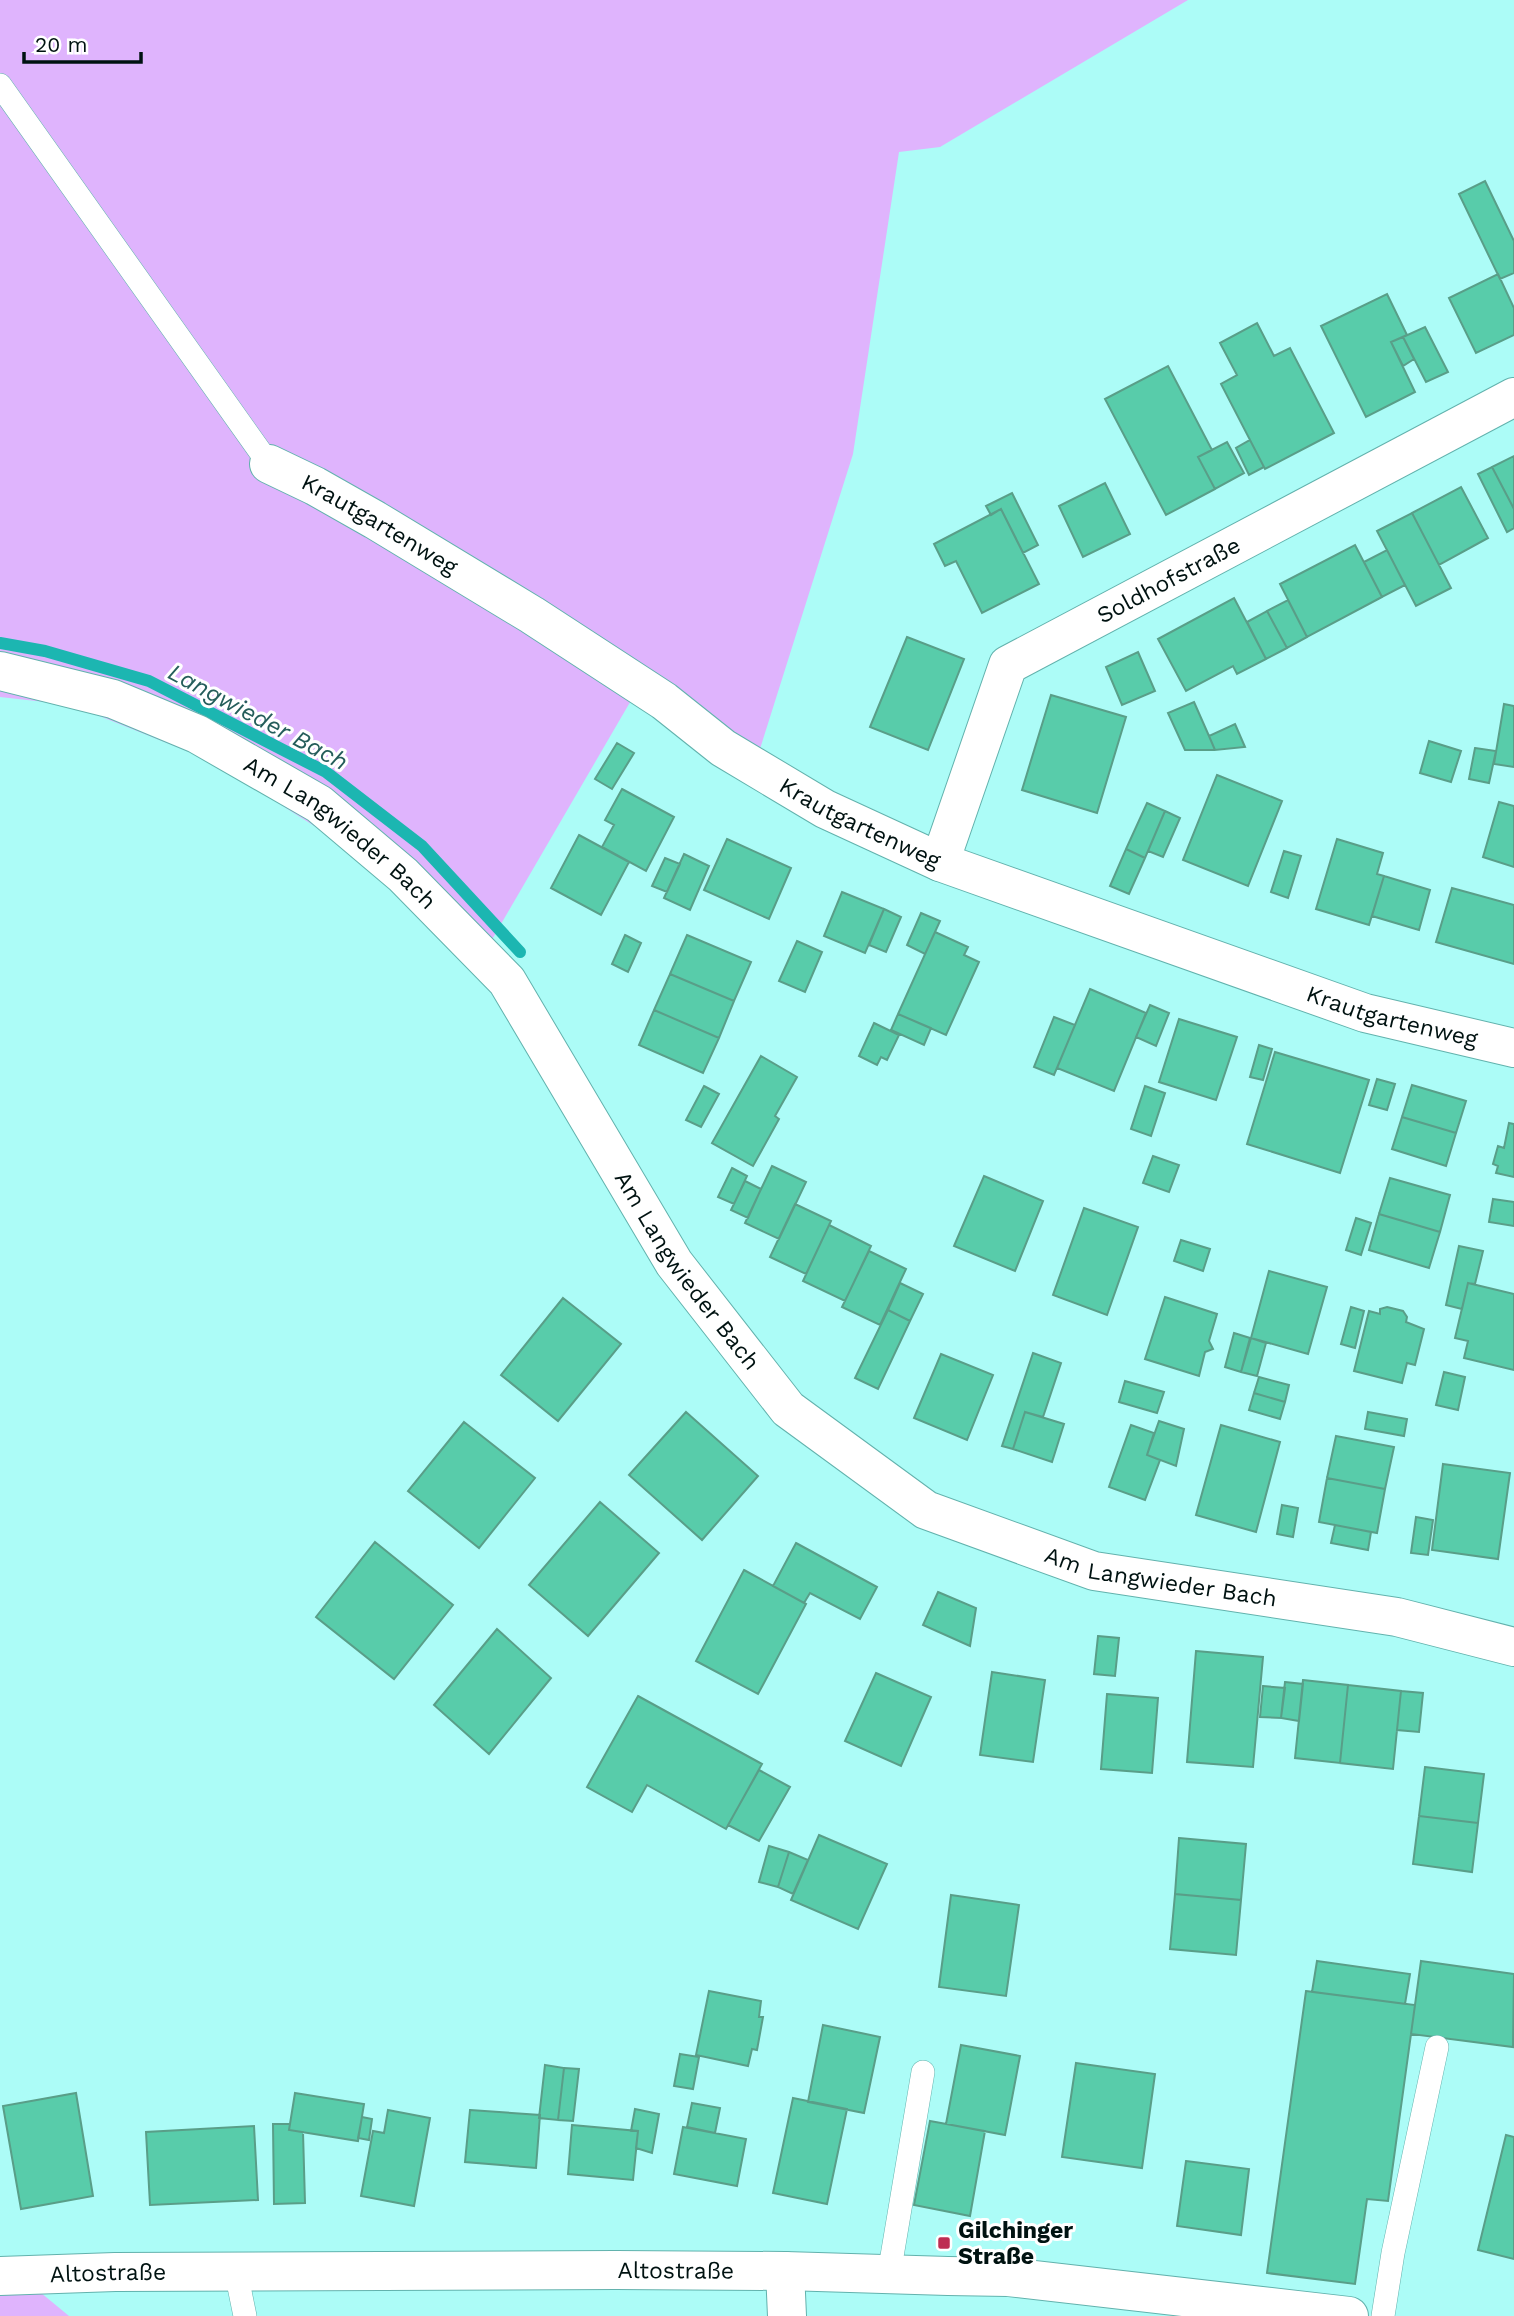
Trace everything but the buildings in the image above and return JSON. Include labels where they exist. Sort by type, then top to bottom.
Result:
[{"type":"street","name":"Soldhofstraße","points":[[940,862],[1008,665],[1514,397]]},
{"type":"street","name":"Krautgartenweg","points":[[269,464],[375,520],[532,615],[664,701],[723,748],[825,809],[940,862],[1365,1013],[1514,1048]]},
{"type":"street","name":"Am Langwieder Bach","points":[[0,671],[113,699],[197,734],[319,804],[403,875],[507,981],[674,1263],[788,1409],[926,1510],[1094,1571],[1397,1617],[1514,1647]]},
{"type":"street","name":"Altostraße","points":[[0,2276],[236,2272],[785,2271],[1008,2277],[1256,2311],[1349,2316]]},
{"type":"street","points":[[785,2271],[786,2316]]},
{"type":"lane","points":[[0,85],[269,464]]},
{"type":"lane","points":[[1383,2316],[1393,2253],[1437,2047]]},
{"type":"lane","points":[[889,2274],[923,2072]]},
{"type":"lane","points":[[236,2272],[245,2316]]},
{"type":"shaded area","points":[[0,0],[1188,0],[940,147],[899,152],[853,454],[759,752],[647,673],[476,967],[349,848],[212,761],[72,705],[0,697]]},
{"type":"shaded area","points":[[0,2259],[69,2316],[0,2316]]},
{"type":"waterway","name":"Langwieder Bach","points":[[0,643],[45,651],[149,681],[326,772],[422,846],[520,952]]},
{"type":"place","name":"Gilchinger Straße","points":[[944,2243]]}]
